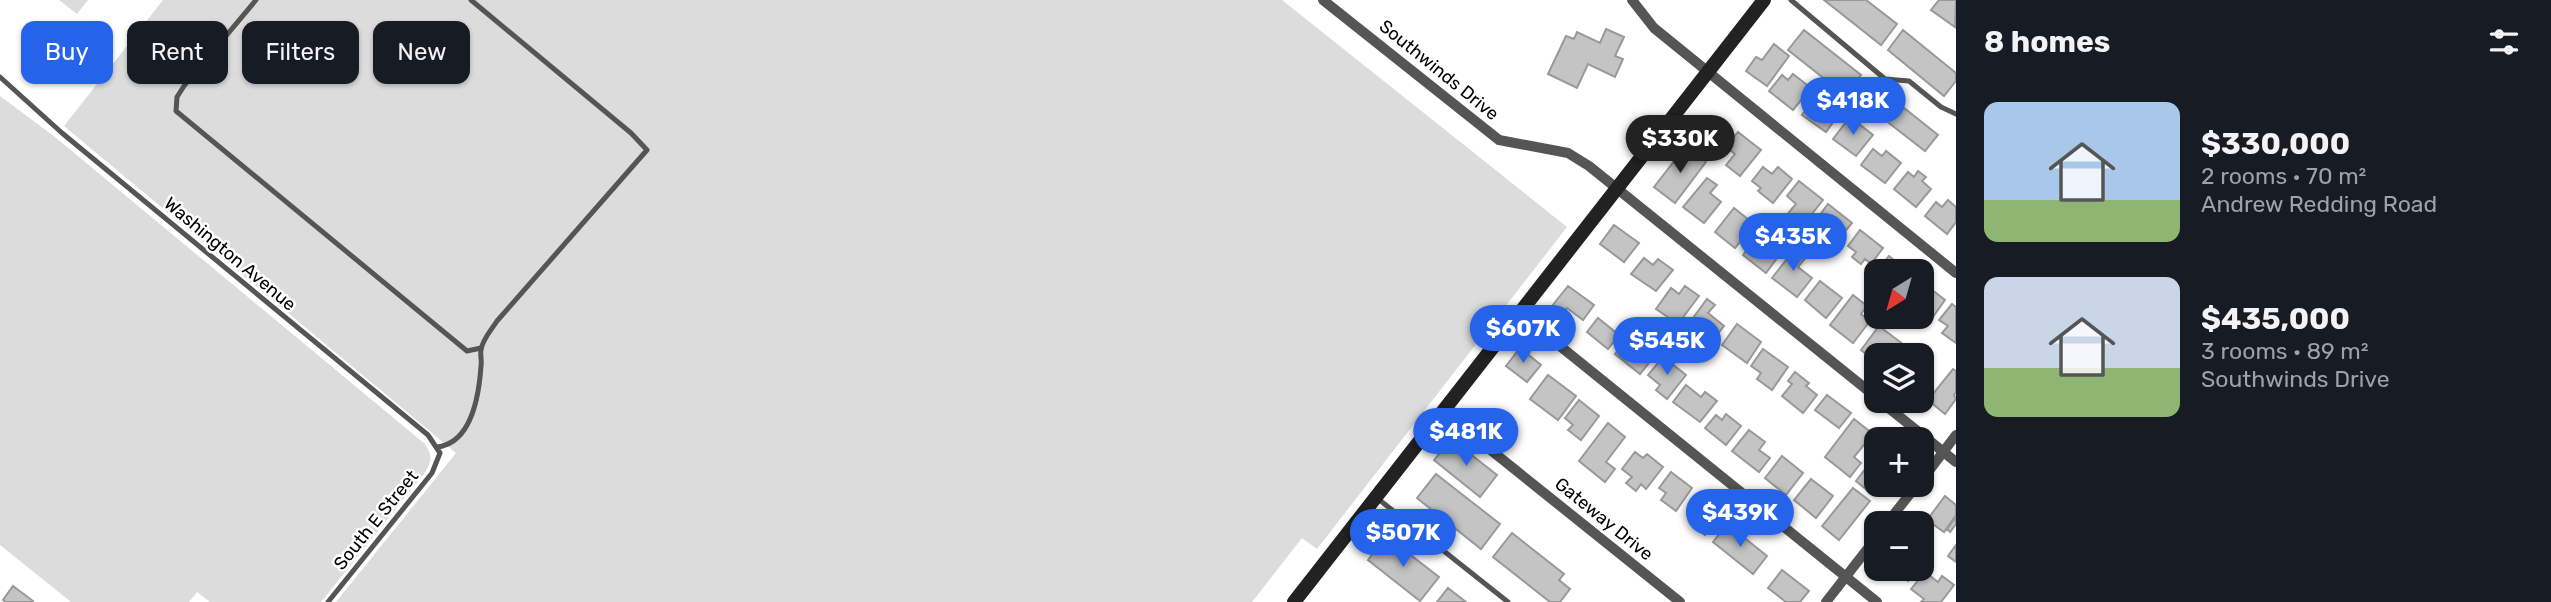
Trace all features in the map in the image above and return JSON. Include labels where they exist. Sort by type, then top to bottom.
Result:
[{"type":"street","name":"Southwinds Drive","points":[[1323,0],[1499,141],[1568,153],[1589,166],[1864,387]]},
{"type":"street","points":[[1632,0],[1654,28],[1956,273]]},
{"type":"street","points":[[1294,602],[1764,0]]},
{"type":"street","points":[[1519,313],[1877,602]]},
{"type":"street","name":"Gateway Drive","points":[[1442,411],[1679,602]]},
{"type":"street","points":[[1895,413],[1956,462]]},
{"type":"street","points":[[1934,464],[1956,435]]},
{"type":"street","points":[[1896,511],[1908,497]]},
{"type":"street","points":[[1826,602],[1864,554]]},
{"type":"lane","points":[[256,0],[184,86],[177,97],[176,111],[467,351],[481,348]]},
{"type":"lane","points":[[439,450],[457,439],[471,418],[477,398],[481,348],[497,321],[647,150],[631,133],[471,0]]},
{"type":"lane","points":[[1791,0],[1885,79],[1909,81],[1941,107],[1956,114]]},
{"type":"lane","name":"Washington Avenue","points":[[0,77],[62,133],[428,435],[439,450]]},
{"type":"lane","name":"South E Street","points":[[328,602],[432,472],[439,450]]},
{"type":"lane","points":[[1375,496],[1508,602]]},
{"type":"shaded area","points":[[59,0],[88,0],[77,14]]},
{"type":"shaded area","points":[[163,0],[1282,0],[1567,227],[1317,549],[1302,538],[1252,602],[336,602],[456,453],[64,126],[97,84],[113,84],[113,64],[127,46],[127,84],[228,84],[228,21],[146,21]]},
{"type":"shaded area","points":[[0,96],[55,137],[425,444],[430,458],[426,471],[321,602],[210,602],[197,592],[189,602],[71,602],[0,545]]},
{"type":"building","points":[[1824,0],[1866,0],[1897,24],[1881,45]]},
{"type":"building","points":[[1939,0],[1956,0],[1955,27],[1931,10]]},
{"type":"building","points":[[1606,29],[1624,37],[1615,56],[1623,59],[1615,77],[1588,64],[1577,88],[1548,74],[1566,36],[1574,39],[1577,32],[1600,43]]},
{"type":"building","points":[[1804,30],[1861,75],[1845,95],[1788,50]]},
{"type":"building","points":[[1903,30],[1956,73],[1956,81],[1944,96],[1888,50]]},
{"type":"building","points":[[1774,44],[1789,56],[1767,86],[1746,71],[1756,57],[1762,60]]},
{"type":"building","points":[[1793,74],[1811,88],[1793,110],[1769,91],[1782,75],[1788,80]]},
{"type":"building","points":[[1884,92],[1938,135],[1925,151],[1871,109]]},
{"type":"building","points":[[1815,97],[1839,114],[1826,132],[1802,115]]},
{"type":"building","points":[[1705,116],[1726,132],[1714,147],[1693,130]]},
{"type":"building","points":[[1850,117],[1873,135],[1856,156],[1833,139]]},
{"type":"building","points":[[1738,132],[1761,150],[1740,176],[1726,165],[1735,154],[1726,147]]},
{"type":"building","points":[[1686,146],[1706,162],[1675,203],[1654,187]]},
{"type":"building","points":[[1873,149],[1882,156],[1886,151],[1901,163],[1885,183],[1861,165]]},
{"type":"building","points":[[1763,167],[1772,174],[1778,167],[1792,179],[1773,203],[1758,191],[1761,188],[1752,181]]},
{"type":"building","points":[[1918,171],[1926,177],[1922,181],[1931,189],[1916,207],[1894,189],[1908,172],[1914,177]]},
{"type":"building","points":[[1707,178],[1717,185],[1710,193],[1721,202],[1704,223],[1683,207]]},
{"type":"building","points":[[1799,181],[1823,200],[1799,230],[1784,218],[1796,204],[1787,196]]},
{"type":"building","points":[[1948,200],[1956,207],[1956,222],[1947,234],[1925,216],[1936,202],[1942,207]]},
{"type":"building","points":[[1828,204],[1852,223],[1835,244],[1820,232],[1825,227],[1816,220]]},
{"type":"building","points":[[1734,208],[1754,224],[1735,248],[1715,232]]},
{"type":"building","points":[[1614,225],[1639,243],[1624,262],[1600,244]]},
{"type":"building","points":[[1860,230],[1883,248],[1875,259],[1864,259],[1861,264],[1852,257],[1856,252],[1848,246]]},
{"type":"building","points":[[1773,231],[1789,242],[1766,273],[1743,255],[1755,239],[1763,245]]},
{"type":"building","points":[[1797,246],[1808,255],[1798,267],[1812,278],[1797,297],[1772,278]]},
{"type":"building","points":[[1644,258],[1653,265],[1658,259],[1673,270],[1656,291],[1631,274]]},
{"type":"building","points":[[1820,281],[1842,298],[1826,318],[1805,300]]},
{"type":"building","points":[[1568,286],[1594,305],[1583,320],[1567,308],[1562,314],[1552,306]]},
{"type":"building","points":[[1685,286],[1699,296],[1678,324],[1656,309],[1671,288],[1679,294]]},
{"type":"building","points":[[1934,291],[1945,300],[1934,315]]},
{"type":"building","points":[[1853,295],[1864,304],[1861,314],[1864,316],[1864,329],[1853,343],[1830,325]]},
{"type":"building","points":[[1707,299],[1715,305],[1708,313],[1724,326],[1713,340],[1690,322]]},
{"type":"building","points":[[1952,304],[1956,307],[1956,343],[1942,333],[1948,326],[1939,320]]},
{"type":"building","points":[[1598,318],[1619,335],[1608,349],[1587,332]]},
{"type":"building","points":[[1737,324],[1761,342],[1747,363],[1722,345]]},
{"type":"building","points":[[1877,329],[1883,329],[1901,343],[1866,343]]},
{"type":"building","points":[[1626,339],[1638,348],[1642,343],[1656,354],[1640,374],[1615,354]]},
{"type":"building","points":[[1520,348],[1541,365],[1527,382],[1506,366]]},
{"type":"building","points":[[1763,349],[1788,367],[1772,390],[1757,379],[1761,373],[1751,366]]},
{"type":"building","points":[[1663,357],[1686,375],[1667,399],[1656,390],[1660,385],[1648,375]]},
{"type":"building","points":[[1953,369],[1956,371],[1956,399],[1945,414],[1934,405],[1934,393]]},
{"type":"building","points":[[1795,372],[1809,383],[1806,386],[1817,395],[1803,413],[1782,396],[1792,384],[1788,381]]},
{"type":"building","points":[[1548,375],[1576,396],[1558,420],[1530,399]]},
{"type":"building","points":[[1686,385],[1701,397],[1705,392],[1717,401],[1700,422],[1673,402]]},
{"type":"building","points":[[1827,395],[1851,413],[1839,428],[1815,410]]},
{"type":"building","points":[[1579,400],[1599,416],[1581,440],[1568,430],[1573,425],[1565,418]]},
{"type":"building","points":[[1726,414],[1741,426],[1726,445],[1705,428],[1716,415],[1722,420]]},
{"type":"building","points":[[1854,419],[1864,427],[1864,445],[1854,457],[1861,463],[1850,477],[1825,457]]},
{"type":"building","points":[[1608,423],[1625,437],[1606,462],[1615,469],[1605,482],[1579,461]]},
{"type":"building","points":[[1749,430],[1765,442],[1759,450],[1770,458],[1759,472],[1732,451]]},
{"type":"building","points":[[1451,439],[1497,475],[1480,497],[1434,460]]},
{"type":"building","points":[[1635,452],[1643,458],[1647,454],[1663,467],[1646,489],[1641,484],[1636,491],[1626,483],[1632,477],[1622,469]]},
{"type":"building","points":[[1782,456],[1803,473],[1786,495],[1765,478]]},
{"type":"building","points":[[1864,471],[1864,488],[1856,481]]},
{"type":"building","points":[[1671,472],[1692,488],[1676,511],[1661,500],[1666,493],[1659,488]]},
{"type":"building","points":[[1436,474],[1500,524],[1481,549],[1417,498]]},
{"type":"building","points":[[1811,479],[1833,496],[1816,518],[1794,500]]},
{"type":"building","points":[[1853,488],[1870,501],[1839,540],[1822,526]]},
{"type":"building","points":[[1702,496],[1722,512],[1705,535],[1690,523],[1695,517],[1689,512]]},
{"type":"building","points":[[1945,496],[1956,505],[1956,515],[1944,532],[1934,525],[1934,511]]},
{"type":"building","points":[[1956,517],[1956,524],[1950,532],[1947,529]]},
{"type":"building","points":[[1727,524],[1767,556],[1753,574],[1713,542]]},
{"type":"building","points":[[1512,533],[1564,574],[1559,580],[1570,589],[1560,602],[1550,602],[1493,557]]},
{"type":"building","points":[[1386,536],[1439,577],[1420,601],[1368,560]]},
{"type":"building","points":[[1956,545],[1956,562],[1948,556]]},
{"type":"building","points":[[1782,570],[1809,591],[1800,602],[1786,602],[1768,588]]},
{"type":"building","points":[[1942,576],[1954,585],[1941,602],[1921,602],[1924,599],[1911,589],[1918,581],[1934,579],[1938,582]]},
{"type":"building","points":[[13,586],[33,601],[3,600]]},
{"type":"building","points":[[1448,588],[1466,602],[1437,602]]}]
